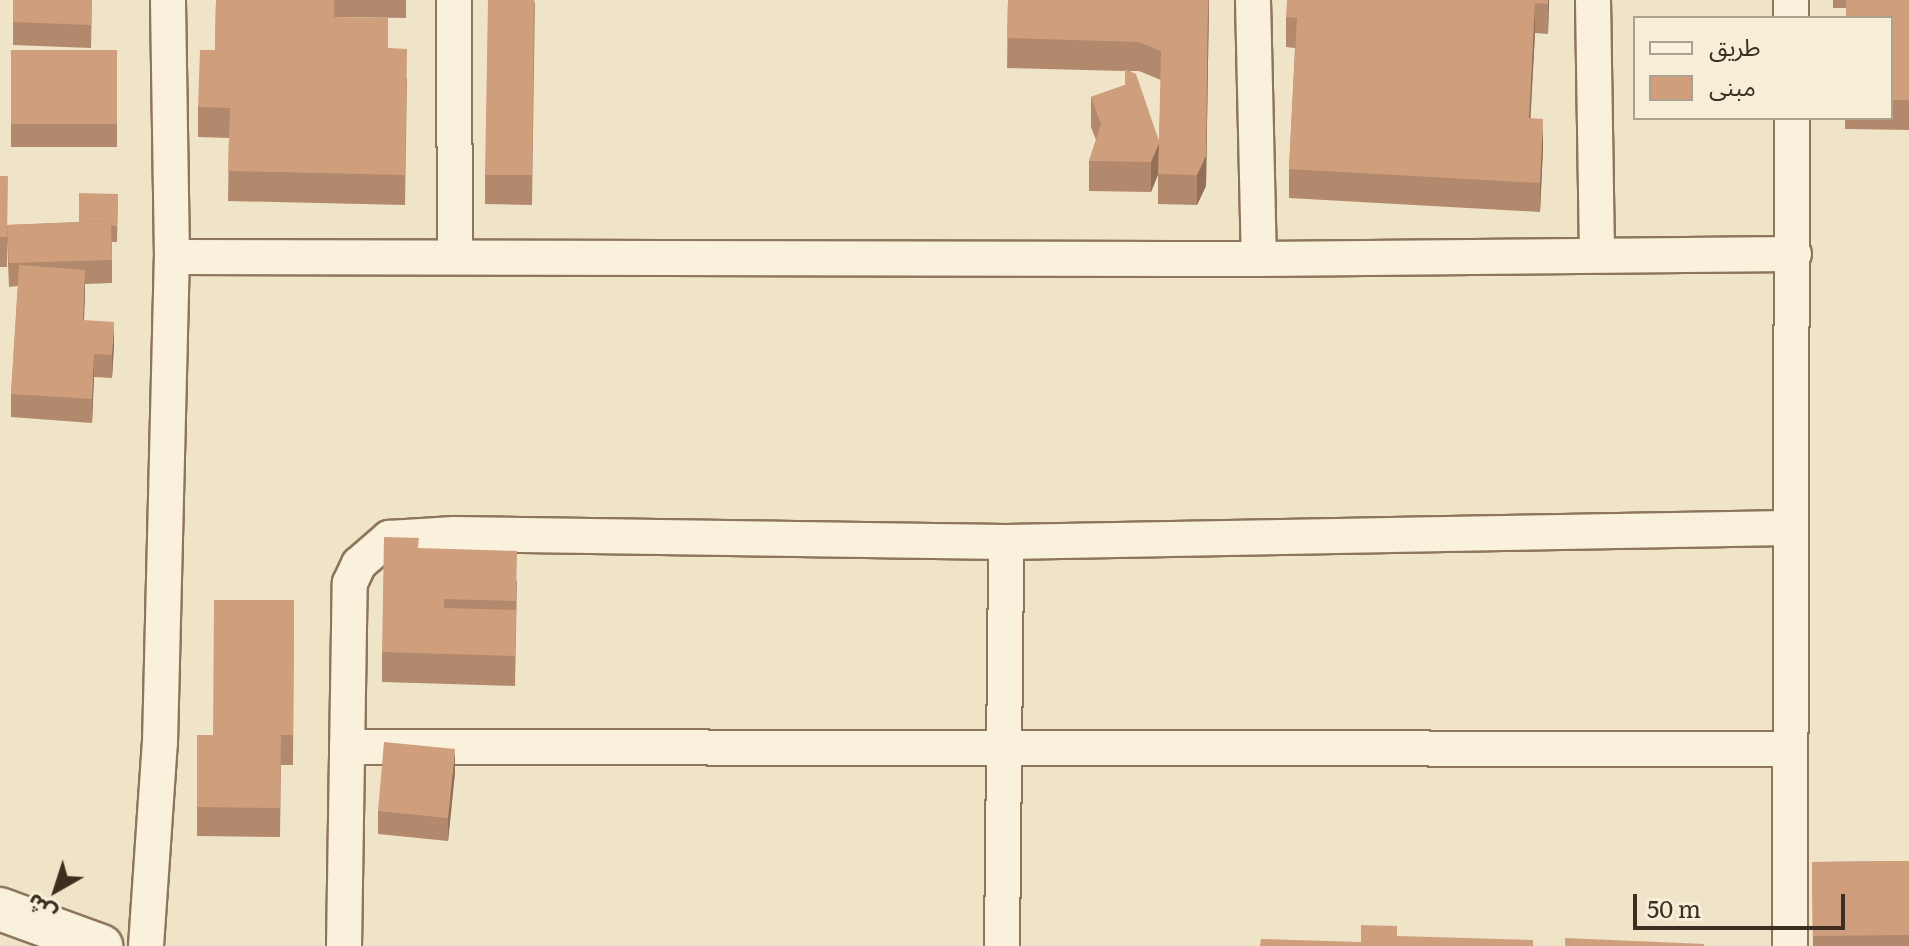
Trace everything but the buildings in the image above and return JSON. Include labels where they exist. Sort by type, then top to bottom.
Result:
[{"type":"street","points":[[146,946],[160,743],[172,257],[168,0]]},
{"type":"street","points":[[454,0],[455,257]]},
{"type":"street","points":[[1253,0],[1259,259]]},
{"type":"street","points":[[1593,0],[1597,255]]},
{"type":"street","points":[[1790,946],[1788,528],[1794,254],[1792,120]]},
{"type":"street","points":[[172,257],[1259,259],[1794,254]]},
{"type":"street","points":[[344,946],[350,583],[365,556],[389,538],[454,534],[1006,542],[1788,528]]},
{"type":"street","points":[[1002,946],[1006,542]]},
{"type":"street","points":[[347,747],[1789,749]]},
{"type":"street","points":[[0,909],[101,946]]}]
